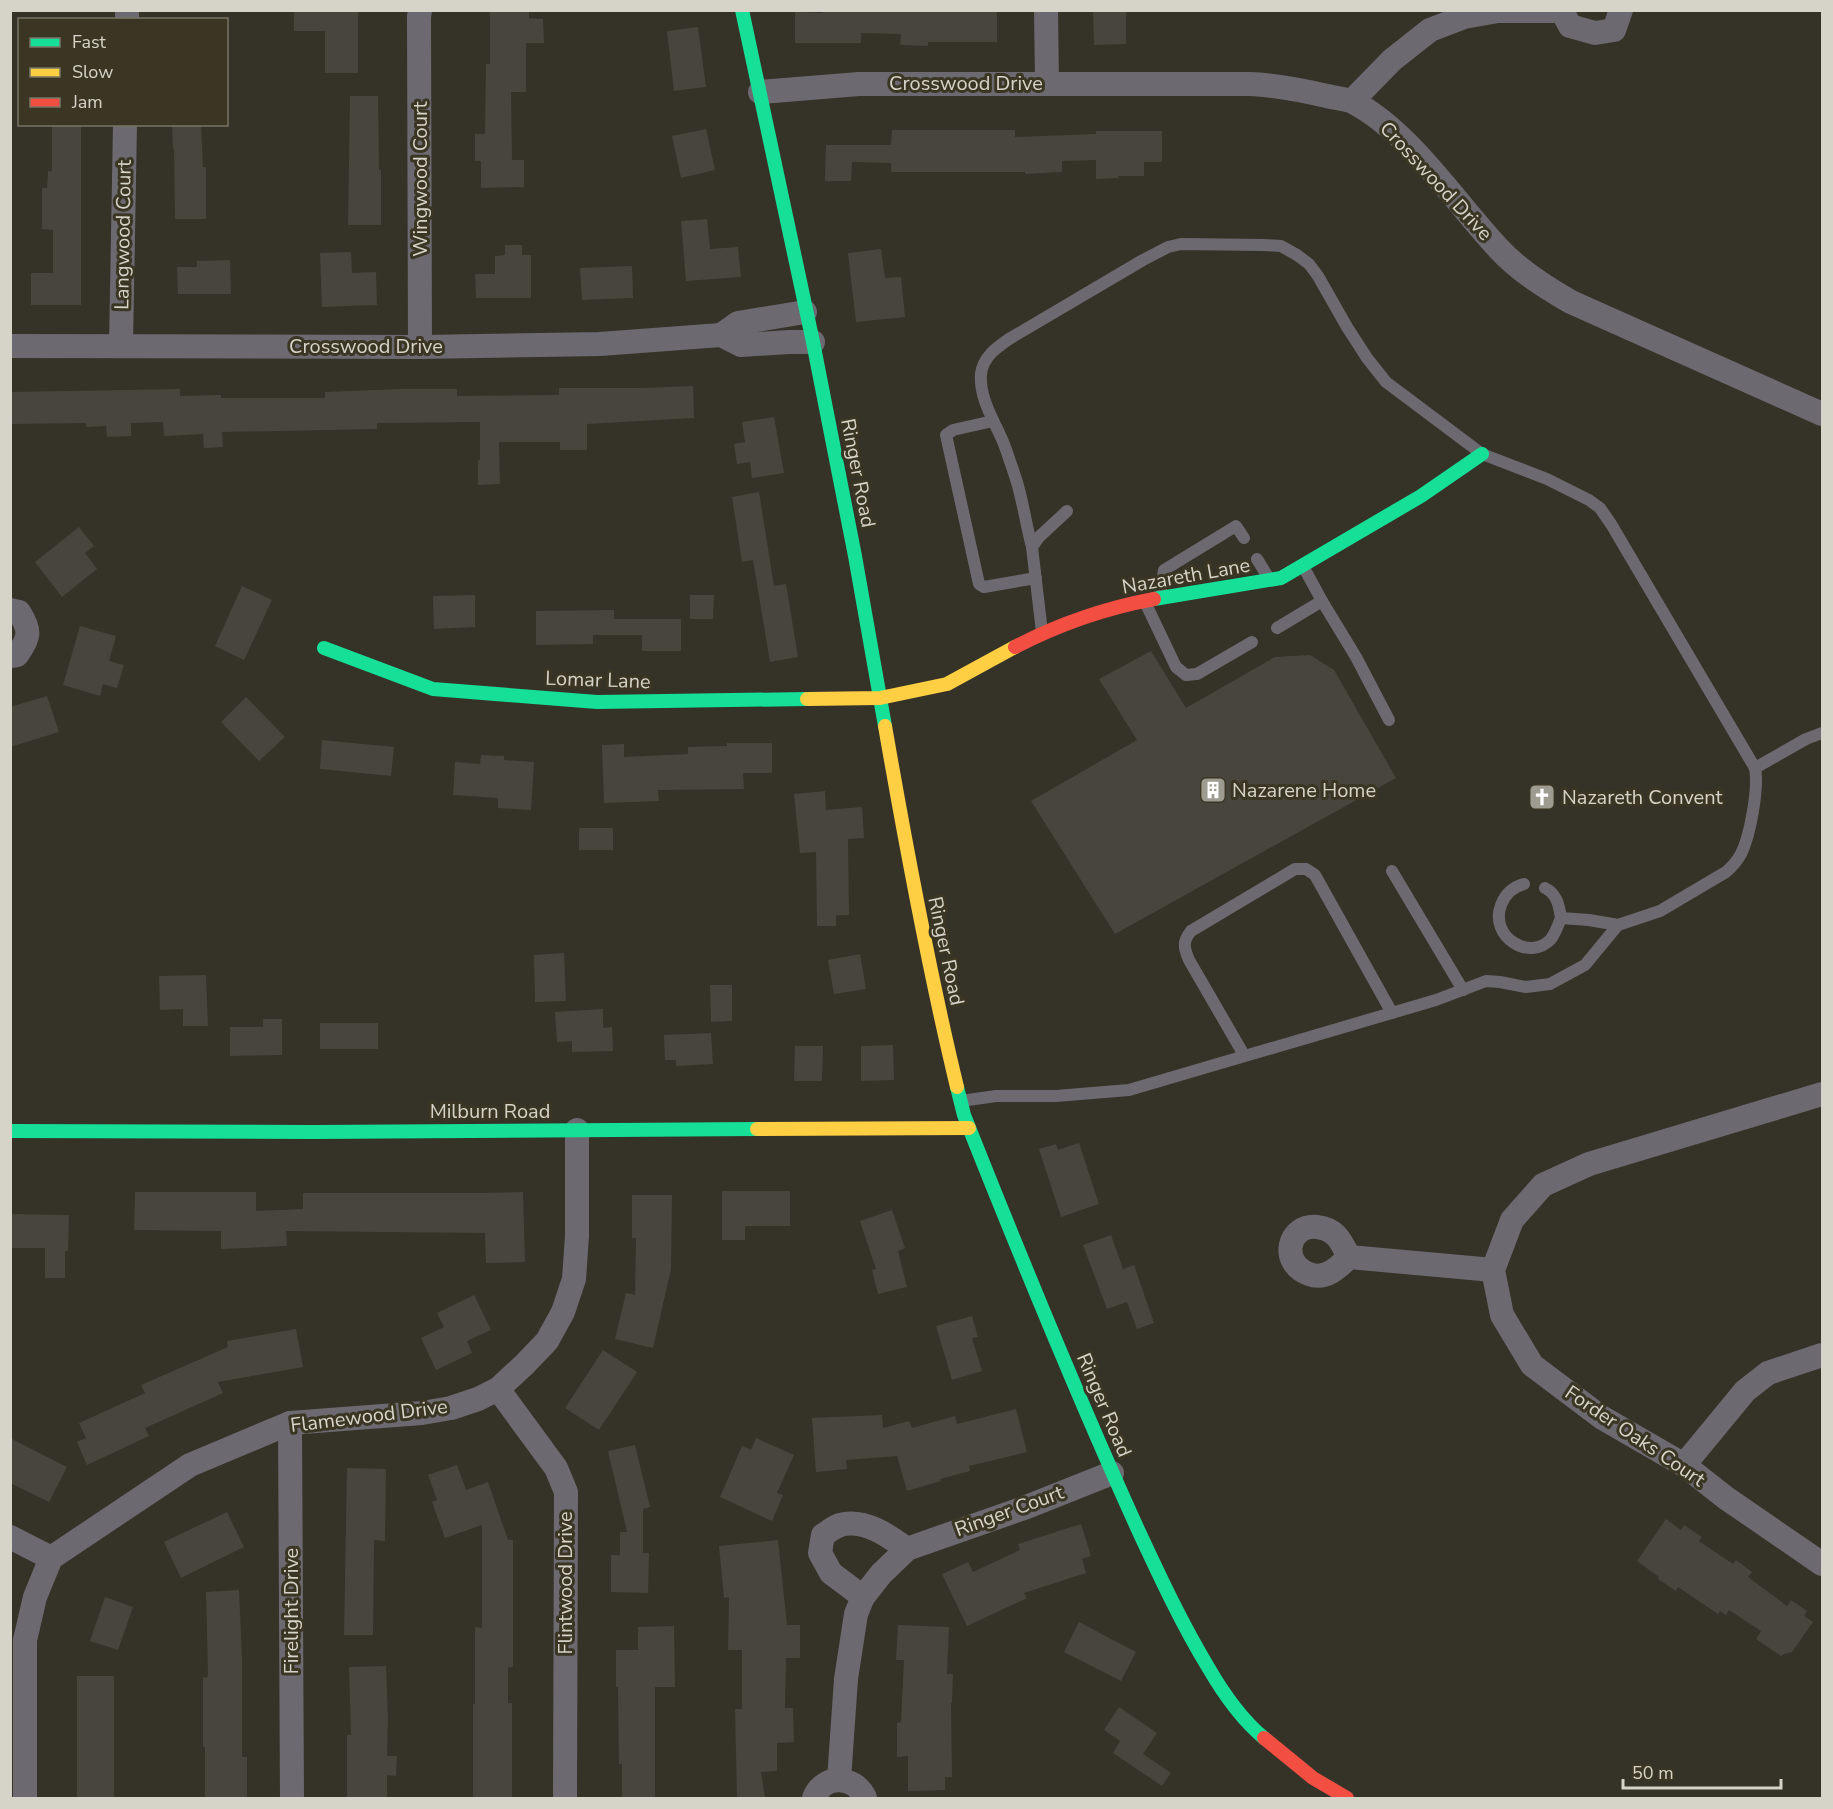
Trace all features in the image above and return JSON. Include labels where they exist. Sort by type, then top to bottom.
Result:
[{"type":"street","name":"Wingwood Court","points":[[420,10],[420,347]]},
{"type":"street","name":"Ringer Road","points":[[742,10],[813,342],[855,556],[911,877],[936,1002],[960,1101],[969,1128],[1042,1310],[1112,1473],[1191,1639],[1221,1689],[1240,1715],[1260,1736],[1313,1778],[1347,1798]]},
{"type":"street","points":[[1046,10],[1047,83]]},
{"type":"street","points":[[1352,101],[1392,60],[1430,30],[1464,17],[1498,11],[1562,11],[1570,26],[1595,33],[1614,30],[1621,10]]},
{"type":"street","name":"Crosswood Drive","points":[[760,92],[860,84],[1275,85],[1352,101],[1379,119],[1405,141],[1498,249],[1544,287],[1571,302],[1822,414]]},
{"type":"street","name":"Langwood Court","points":[[121,346],[125,126]]},
{"type":"street","name":"Crosswood Drive","points":[[721,335],[738,323],[806,312]]},
{"type":"street","name":"Crosswood Drive","points":[[10,346],[420,347],[600,344],[721,335],[741,345],[813,342]]},
{"type":"street","name":"Nazareth Lane","points":[[880,698],[947,684],[1042,633],[1072,620],[1145,601],[1281,578],[1421,496],[1482,454]]},
{"type":"street","points":[[10,610],[19,612],[27,626],[27,640],[17,655],[10,656]]},
{"type":"street","name":"Lomar Lane","points":[[324,648],[433,689],[597,702],[880,698]]},
{"type":"street","points":[[1349,1257],[1493,1270],[1512,1220],[1543,1185],[1589,1164],[1822,1094]]},
{"type":"street","name":"Milburn Road","points":[[10,1131],[969,1128]]},
{"type":"street","name":"Flamewood Drive","points":[[51,1558],[190,1466],[290,1423],[451,1408],[478,1400],[498,1389],[547,1341],[563,1312],[574,1280],[577,1236],[576,1130]]},
{"type":"street","name":"Forder Oaks Court","points":[[1493,1270],[1502,1315],[1533,1365],[1601,1417],[1684,1466],[1822,1564]]},
{"type":"street","points":[[1684,1466],[1745,1391],[1768,1373],[1822,1355]]},
{"type":"street","name":"Flintwood Drive","points":[[498,1389],[556,1468],[566,1492],[565,1798]]},
{"type":"street","name":"Firelight Drive","points":[[290,1423],[292,1798]]},
{"type":"street","name":"Ringer Court","points":[[839,1780],[846,1679],[856,1614],[863,1597],[881,1574],[907,1549],[1024,1508],[1112,1473]]},
{"type":"street","points":[[863,1597],[831,1573],[820,1552],[823,1535],[840,1525],[857,1524],[886,1533],[907,1549]]},
{"type":"street","points":[[10,1537],[51,1558],[35,1597],[25,1640],[25,1798]]},
{"type":"street","points":[[814,1798],[822,1786],[839,1780],[848,1781],[856,1786],[865,1798]]},
{"type":"lane","points":[[1042,633],[1032,547],[1017,483],[982,392],[981,375],[984,362],[994,350],[1009,339],[1168,247],[1181,244],[1281,246],[1297,255],[1318,276],[1367,358],[1386,382],[1482,454],[1547,479],[1600,508],[1755,768],[1757,790],[1748,831],[1742,851],[1734,865],[1725,872],[1660,911],[1618,925],[1561,918]]},
{"type":"lane","points":[[993,421],[952,430],[946,435],[979,584],[984,587],[1036,578]]},
{"type":"lane","points":[[1032,547],[1039,537],[1067,512]]},
{"type":"lane","points":[[1160,598],[1164,570],[1236,526],[1244,538]]},
{"type":"lane","points":[[1257,559],[1271,580]]},
{"type":"lane","points":[[1303,564],[1389,720]]},
{"type":"lane","points":[[1145,601],[1176,667],[1186,675],[1197,674],[1252,642]]},
{"type":"lane","points":[[1277,628],[1322,602]]},
{"type":"lane","points":[[1755,768],[1806,739],[1822,734]]},
{"type":"lane","points":[[1244,1055],[1189,960],[1184,950],[1184,940],[1191,931],[1295,869],[1306,869],[1315,875],[1392,1013]]},
{"type":"lane","points":[[1392,871],[1463,990]]},
{"type":"lane","points":[[1524,884],[1516,886],[1507,894],[1498,912],[1498,923],[1503,933],[1511,941],[1521,946],[1541,945],[1550,940],[1557,930],[1561,918],[1556,898],[1551,891],[1545,888]]},
{"type":"lane","points":[[960,1101],[996,1096],[1056,1096],[1129,1090],[1392,1013],[1486,981],[1526,987],[1550,984],[1585,965],[1618,925]]},
{"type":"building","points":[[294,10],[358,10],[358,73],[325,73],[325,31],[294,31]]},
{"type":"building","points":[[490,10],[529,10],[529,18],[543,19],[544,43],[526,43],[526,92],[511,92],[512,160],[524,160],[524,187],[481,188],[481,161],[475,161],[475,134],[485,134],[486,64],[490,64]]},
{"type":"building","points":[[823,10],[997,10],[997,42],[928,42],[928,46],[900,45],[901,34],[861,33],[861,43],[795,43],[795,12],[823,13]]},
{"type":"building","points":[[1093,10],[1126,10],[1126,44],[1094,45]]},
{"type":"building","points":[[698,27],[706,87],[674,91],[667,31]]},
{"type":"building","points":[[350,96],[378,96],[381,225],[348,225]]},
{"type":"building","points":[[52,126],[81,126],[81,305],[31,305],[31,273],[53,273],[53,230],[42,229],[42,188],[47,188],[48,171],[52,171]]},
{"type":"building","points":[[172,126],[201,126],[203,167],[206,167],[206,219],[175,219]]},
{"type":"building","points":[[706,129],[715,170],[681,178],[672,136]]},
{"type":"building","points":[[892,130],[1015,130],[1015,137],[1096,134],[1096,131],[1162,131],[1162,162],[1144,162],[1144,176],[1096,179],[1096,160],[1062,161],[1062,172],[1025,174],[1025,172],[891,172],[891,163],[852,162],[851,181],[825,181],[826,145],[891,145]]},
{"type":"building","points":[[707,219],[710,249],[738,247],[741,277],[686,281],[681,221]]},
{"type":"building","points":[[505,245],[522,245],[522,255],[531,255],[531,298],[476,298],[475,274],[495,274],[495,256],[505,255]]},
{"type":"building","points":[[881,249],[885,278],[901,277],[905,317],[856,322],[848,253]]},
{"type":"building","points":[[351,252],[352,273],[376,272],[377,305],[322,307],[320,253]]},
{"type":"building","points":[[230,260],[231,294],[178,294],[177,267],[197,267],[197,261]]},
{"type":"building","points":[[632,266],[633,298],[582,300],[580,268]]},
{"type":"building","points":[[693,386],[694,418],[587,424],[587,450],[560,450],[560,442],[499,442],[500,484],[478,485],[480,422],[377,423],[377,429],[222,432],[223,447],[204,448],[203,434],[164,436],[163,422],[131,423],[131,436],[107,437],[106,426],[86,427],[86,423],[10,424],[10,392],[180,389],[180,396],[325,398],[325,392],[401,389],[457,389],[457,396],[559,395],[559,388]]},
{"type":"building","points":[[774,417],[784,473],[752,478],[750,462],[737,464],[734,444],[745,442],[742,422]]},
{"type":"building","points":[[759,492],[774,586],[786,584],[798,657],[770,662],[753,560],[742,562],[732,497]]},
{"type":"building","points":[[79,527],[94,546],[85,553],[97,569],[62,597],[35,562]]},
{"type":"building","points":[[242,586],[272,600],[244,660],[215,646]]},
{"type":"building","points":[[475,595],[475,627],[434,629],[433,596]]},
{"type":"building","points":[[690,595],[714,595],[713,619],[690,619]]},
{"type":"building","points":[[614,610],[614,619],[681,619],[681,651],[642,651],[642,635],[593,635],[593,644],[536,645],[536,611]]},
{"type":"building","points":[[80,626],[116,636],[109,661],[124,665],[117,688],[103,684],[100,696],[63,685]]},
{"type":"building","name":"Nazarene Home","points":[[1151,651],[1186,708],[1275,657],[1310,655],[1334,670],[1396,778],[1115,934],[1031,801],[1137,740],[1099,679]]},
{"type":"building","points":[[47,696],[59,732],[10,747],[10,707]]},
{"type":"building","points":[[246,697],[285,737],[259,761],[221,722]]},
{"type":"building","points":[[322,740],[394,747],[391,776],[320,769]]},
{"type":"building","points":[[727,743],[772,743],[772,773],[743,773],[744,789],[658,790],[659,801],[604,803],[602,745],[624,744],[624,757],[688,754],[688,747],[727,746]]},
{"type":"building","points":[[481,755],[504,756],[504,760],[534,762],[531,810],[498,808],[498,798],[453,795],[455,762],[480,764]]},
{"type":"building","points":[[825,791],[826,810],[862,807],[864,838],[848,839],[849,915],[836,915],[836,926],[817,926],[816,852],[800,853],[794,794]]},
{"type":"building","points":[[579,828],[613,828],[613,850],[579,850]]},
{"type":"building","points":[[564,953],[566,1001],[535,1002],[534,955]]},
{"type":"building","points":[[860,954],[866,989],[834,994],[828,960]]},
{"type":"building","points":[[206,975],[208,1026],[183,1026],[183,1009],[160,1010],[159,976]]},
{"type":"building","points":[[710,985],[732,985],[732,1021],[711,1022]]},
{"type":"building","points":[[603,1009],[603,1028],[612,1027],[613,1051],[572,1052],[572,1041],[557,1042],[555,1012]]},
{"type":"building","points":[[263,1019],[282,1019],[282,1055],[230,1056],[230,1027],[263,1027]]},
{"type":"building","points":[[320,1023],[378,1023],[378,1049],[320,1049]]},
{"type":"building","points":[[711,1033],[713,1064],[676,1066],[676,1060],[665,1060],[664,1035]]},
{"type":"building","points":[[893,1045],[894,1080],[861,1081],[861,1046]]},
{"type":"building","points":[[795,1046],[823,1046],[822,1081],[794,1081]]},
{"type":"building","points":[[1079,1143],[1099,1204],[1061,1217],[1039,1149],[1056,1144],[1058,1150]]},
{"type":"building","points":[[722,1191],[790,1191],[790,1226],[745,1226],[745,1240],[722,1240]]},
{"type":"building","points":[[135,1192],[256,1192],[256,1211],[303,1209],[303,1193],[523,1192],[525,1262],[486,1263],[485,1233],[286,1231],[287,1246],[221,1249],[221,1231],[134,1230]]},
{"type":"building","points":[[632,1195],[672,1195],[671,1269],[653,1348],[615,1339],[626,1293],[635,1295],[636,1238],[632,1238]]},
{"type":"building","points":[[892,1210],[905,1248],[898,1251],[907,1287],[878,1294],[872,1270],[876,1269],[860,1221]]},
{"type":"building","points":[[10,1214],[69,1215],[65,1278],[45,1278],[45,1248],[10,1248]]},
{"type":"building","points":[[1111,1235],[1123,1269],[1134,1265],[1154,1323],[1137,1329],[1127,1302],[1107,1309],[1083,1245]]},
{"type":"building","points":[[474,1295],[491,1330],[467,1341],[472,1353],[436,1370],[421,1338],[444,1327],[437,1313]]},
{"type":"building","points":[[972,1316],[978,1337],[972,1338],[982,1371],[952,1380],[936,1326]]},
{"type":"building","points":[[296,1329],[303,1367],[218,1382],[223,1393],[145,1428],[149,1436],[87,1465],[77,1442],[86,1438],[79,1423],[145,1393],[141,1385],[228,1347],[227,1341]]},
{"type":"building","points":[[603,1350],[637,1372],[599,1430],[565,1408]]},
{"type":"building","points":[[1016,1409],[1027,1452],[969,1466],[970,1471],[940,1479],[941,1481],[907,1491],[897,1456],[846,1460],[847,1469],[816,1472],[812,1418],[882,1415],[883,1428],[909,1421],[912,1428],[955,1416],[957,1424]]},
{"type":"building","points":[[10,1438],[67,1467],[49,1502],[10,1483]]},
{"type":"building","points":[[756,1438],[794,1455],[777,1493],[783,1495],[772,1521],[720,1497],[742,1446],[751,1450]]},
{"type":"building","points":[[635,1445],[650,1507],[643,1509],[643,1553],[649,1553],[648,1593],[611,1592],[611,1555],[620,1555],[620,1532],[627,1532],[608,1451]]},
{"type":"building","points":[[457,1465],[466,1490],[488,1482],[508,1540],[513,1540],[513,1667],[508,1667],[508,1703],[512,1703],[512,1798],[473,1798],[475,1627],[482,1628],[482,1525],[445,1538],[432,1502],[437,1500],[428,1475]]},
{"type":"building","points":[[347,1468],[386,1469],[385,1541],[374,1540],[373,1635],[344,1635]]},
{"type":"building","points":[[227,1512],[244,1547],[181,1578],[164,1542]]},
{"type":"building","points":[[1666,1519],[1681,1530],[1684,1525],[1702,1537],[1699,1541],[1733,1564],[1736,1560],[1752,1572],[1748,1577],[1787,1606],[1791,1600],[1807,1611],[1804,1616],[1813,1622],[1792,1652],[1781,1656],[1756,1639],[1761,1631],[1729,1610],[1726,1615],[1720,1611],[1718,1614],[1678,1587],[1676,1591],[1637,1561]]},
{"type":"building","points":[[1081,1524],[1091,1556],[1082,1559],[1086,1573],[1024,1593],[1027,1598],[967,1626],[942,1574],[968,1562],[973,1572],[1020,1550],[1018,1544]]},
{"type":"building","points":[[778,1540],[787,1625],[800,1625],[800,1658],[786,1658],[785,1708],[793,1708],[794,1742],[777,1743],[777,1771],[761,1772],[765,1798],[737,1798],[735,1709],[742,1709],[742,1650],[728,1650],[729,1597],[724,1598],[719,1546]]},
{"type":"building","points":[[239,1590],[242,1757],[247,1757],[247,1798],[205,1798],[203,1677],[207,1678],[208,1674],[206,1592]]},
{"type":"building","points":[[105,1597],[133,1607],[118,1650],[90,1641]]},
{"type":"building","points":[[1079,1622],[1136,1652],[1121,1681],[1064,1652]]},
{"type":"building","points":[[898,1625],[949,1627],[947,1674],[953,1674],[952,1777],[945,1777],[945,1790],[908,1791],[908,1756],[897,1757],[897,1723],[901,1722],[904,1660],[896,1660]]},
{"type":"building","points":[[674,1626],[675,1687],[655,1687],[655,1798],[622,1798],[616,1650],[638,1650],[638,1627]]},
{"type":"building","points":[[386,1666],[387,1756],[397,1756],[396,1776],[387,1775],[387,1798],[347,1798],[347,1735],[351,1735],[349,1667]]},
{"type":"building","points":[[77,1676],[114,1676],[114,1798],[77,1798]]},
{"type":"building","points":[[1119,1707],[1157,1733],[1143,1754],[1171,1773],[1162,1786],[1113,1753],[1120,1741],[1104,1730]]},
{"type":"traffic: fast","points":[[742,10],[813,342],[855,556],[885,726]]},
{"type":"traffic: fast","points":[[1154,599],[1281,578],[1421,496],[1482,454]]},
{"type":"traffic: fast","points":[[324,648],[433,689],[597,702],[807,699]]},
{"type":"traffic: fast","points":[[957,1087],[964,1115],[1049,1326],[1156,1568],[1189,1634],[1220,1686],[1240,1714],[1264,1738]]},
{"type":"traffic: fast","points":[[10,1131],[314,1132],[757,1129]]},
{"type":"traffic: slow","points":[[807,699],[880,698],[947,684],[1015,647]]},
{"type":"traffic: slow","points":[[885,726],[918,907],[957,1087]]},
{"type":"traffic: slow","points":[[757,1129],[969,1128]]},
{"type":"traffic: jam","points":[[1015,647],[1083,618],[1154,599]]},
{"type":"traffic: jam","points":[[1264,1738],[1313,1778],[1347,1798]]},
{"type":"place","name":"Nazarene Home","points":[[1213,790]]},
{"type":"place","name":"Nazareth Convent","points":[[1542,797]]}]
